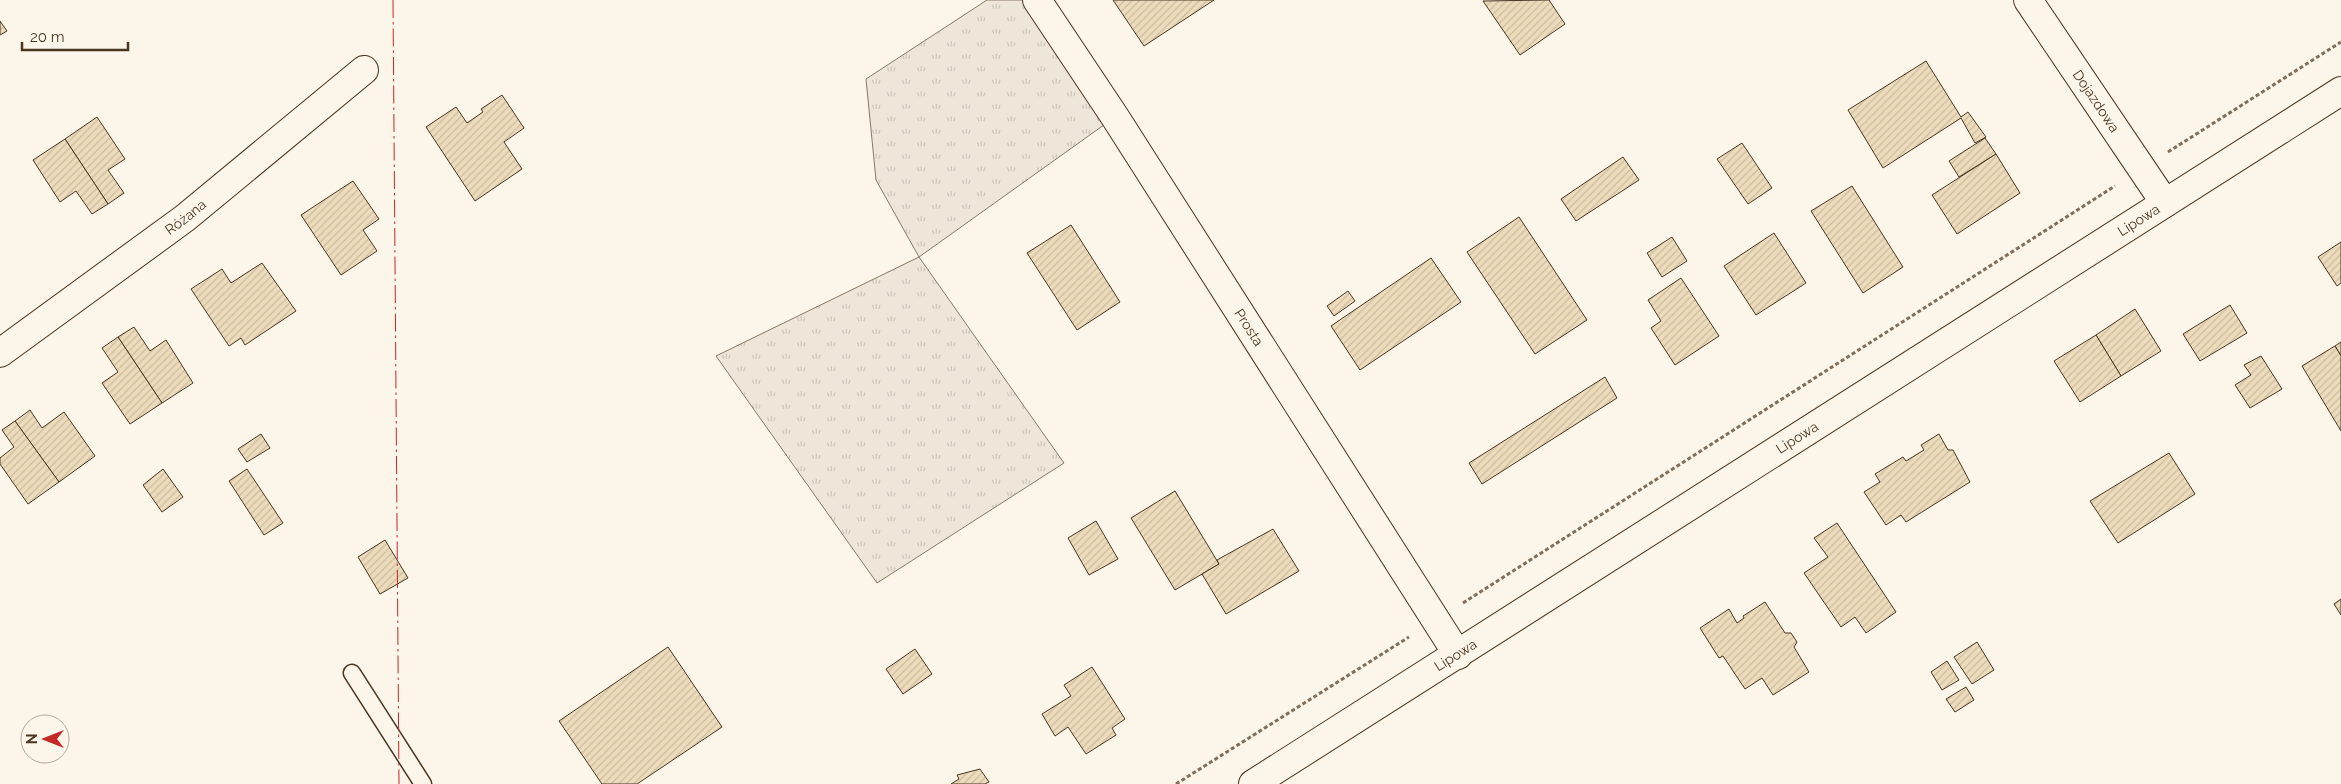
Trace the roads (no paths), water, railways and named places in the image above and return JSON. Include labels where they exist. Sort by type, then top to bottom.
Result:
[{"type":"street","name":"Prosta","points":[[1037,0],[1115,117],[1458,655]]},
{"type":"street","name":"Dojazdowa","points":[[2028,0],[2165,203]]},
{"type":"street","name":"Różana","points":[[0,353],[185,218],[364,70]]},
{"type":"street","name":"Lipowa","points":[[1253,784],[1286,775],[1458,655],[2341,91]]},
{"type":"lane","points":[[352,673],[424,784]]}]
